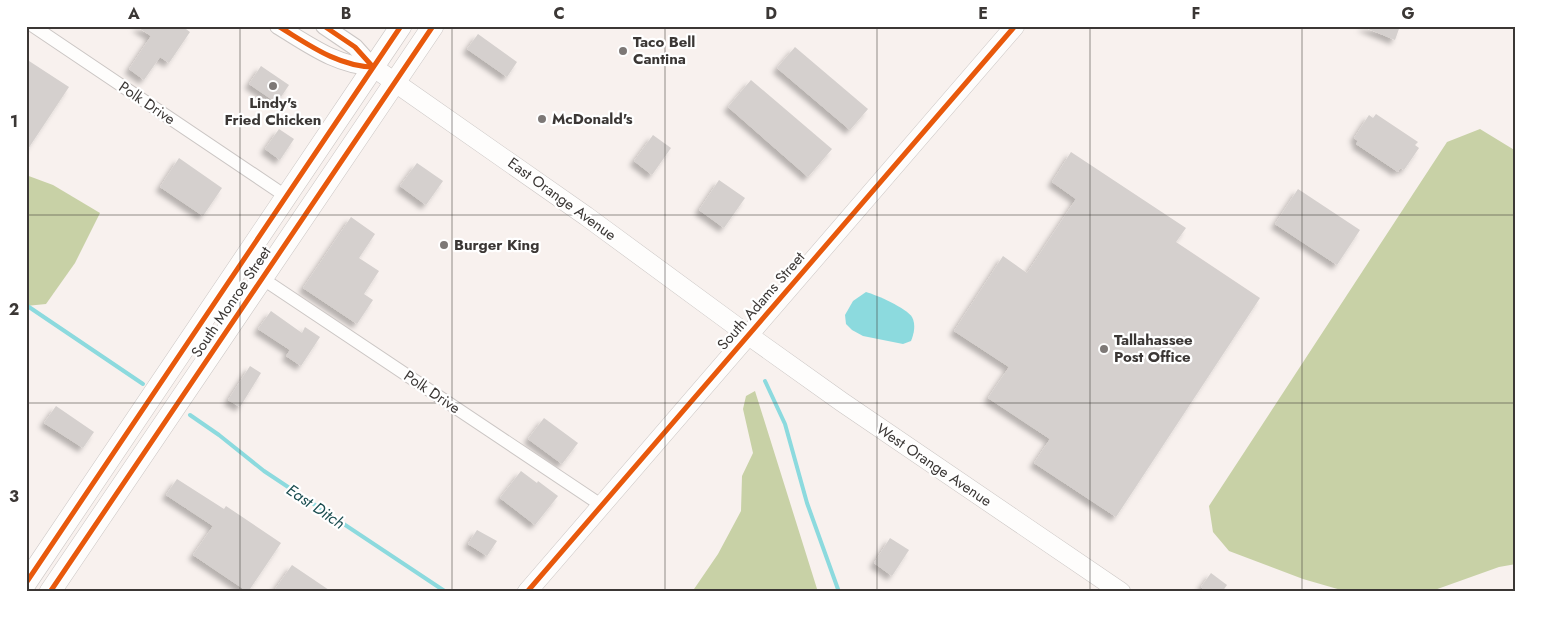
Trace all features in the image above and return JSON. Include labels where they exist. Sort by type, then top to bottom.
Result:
[{"type":"main road","name":"South Monroe Street","points":[[26,583],[401,26]]},
{"type":"main road","name":"South Monroe Street","points":[[50,592],[432,26]]},
{"type":"main road","name":"South Adams Street","points":[[527,592],[1015,26]]},
{"type":"main road","name":"East Orange Avenue","points":[[373,68],[586,216],[748,336]]},
{"type":"main road","points":[[239,268],[248,284],[248,300]]},
{"type":"main road","name":"West Orange Avenue","points":[[748,336],[850,408],[1121,592]]},
{"type":"main road","points":[[79,505],[100,519]]},
{"type":"street","name":"Polk Drive","points":[[33,26],[287,197]]},
{"type":"street","name":"East Orange Avenue","points":[[278,26],[328,56],[358,67],[373,68]]},
{"type":"street","name":"East Orange Avenue","points":[[324,26],[355,46],[373,68]]},
{"type":"street","name":"Polk Drive","points":[[262,279],[601,505]]},
{"type":"green space","points":[[1480,129],[1516,151],[1516,564],[1499,567],[1429,592],[1359,592],[1341,590],[1303,579],[1229,551],[1213,532],[1209,506],[1447,142]]},
{"type":"green space","points":[[26,175],[53,185],[100,213],[75,263],[46,304],[26,306]]},
{"type":"green space","points":[[755,391],[818,592],[692,592],[718,554],[741,511],[742,476],[753,453],[743,409],[746,396]]},
{"type":"water","points":[[866,292],[884,299],[909,313],[914,323],[911,341],[903,344],[863,336],[846,324],[845,315],[853,301]]},
{"type":"building","points":[[136,26],[182,26],[190,32],[169,63],[160,57],[144,80],[129,69],[151,36]]},
{"type":"building","points":[[1361,26],[1400,26],[1395,40]]},
{"type":"building","points":[[478,34],[517,62],[507,77],[467,49]]},
{"type":"building","points":[[795,47],[868,109],[850,130],[777,68]]},
{"type":"building","points":[[26,59],[69,87],[26,152]]},
{"type":"building","points":[[261,66],[289,85],[277,103],[249,84]]},
{"type":"building","points":[[751,80],[832,149],[808,177],[728,107]]},
{"type":"building","points":[[1376,114],[1418,142],[1415,145],[1419,148],[1404,170],[1400,168],[1398,172],[1356,144],[1358,141],[1354,138],[1369,115],[1373,118]]},
{"type":"building","points":[[279,129],[294,139],[280,160],[265,149]]},
{"type":"building","points":[[653,135],[671,148],[652,175],[634,161]]},
{"type":"building","name":"Tallahassee Post Office","points":[[1071,152],[1186,228],[1176,242],[1260,298],[1116,517],[1034,463],[1050,439],[988,398],[1009,367],[954,331],[1003,256],[1027,273],[1076,199],[1052,182]]},
{"type":"building","points":[[179,158],[222,188],[203,216],[160,187]]},
{"type":"building","points":[[417,163],[443,181],[426,205],[400,186]]},
{"type":"building","points":[[719,180],[745,198],[724,228],[699,210]]},
{"type":"building","points":[[1298,189],[1360,230],[1337,265],[1275,224]]},
{"type":"building","points":[[351,217],[375,234],[359,258],[379,271],[364,294],[373,300],[357,324],[303,288]]},
{"type":"building","points":[[271,311],[302,333],[305,327],[320,337],[301,366],[286,356],[290,350],[258,329]]},
{"type":"building","points":[[250,366],[261,373],[240,407],[228,400]]},
{"type":"building","points":[[56,406],[94,432],[83,448],[44,423]]},
{"type":"building","points":[[544,418],[578,443],[562,464],[528,439]]},
{"type":"building","points":[[521,471],[558,496],[535,525],[500,498]]},
{"type":"building","points":[[177,479],[224,509],[226,506],[281,543],[248,592],[193,555],[213,526],[166,495]]},
{"type":"building","points":[[477,530],[497,541],[487,556],[468,544]]},
{"type":"building","points":[[890,538],[909,550],[892,576],[874,563]]},
{"type":"building","points":[[292,565],[332,592],[273,592]]},
{"type":"building","points":[[1211,573],[1227,585],[1222,592],[1207,592],[1201,587]]},
{"type":"waterway","name":"East Ditch","points":[[26,305],[143,384]]},
{"type":"waterway","points":[[765,381],[785,424],[807,503],[839,592]]},
{"type":"waterway","name":"East Ditch","points":[[190,415],[219,435],[264,471],[446,592]]},
{"type":"cycle path","points":[[278,26],[323,53],[347,63],[373,67]]},
{"type":"cycle path","points":[[324,26],[355,47],[373,67]]},
{"type":"cycle path","points":[[26,583],[401,26]]},
{"type":"cycle path","points":[[50,592],[433,26]]},
{"type":"cycle path","points":[[527,592],[1015,26]]},
{"type":"place","name":"Taco Bell Cantina","points":[[623,51]]},
{"type":"place","name":"Lindy's Fried Chicken","points":[[273,86]]},
{"type":"place","name":"McDonald's","points":[[542,119]]},
{"type":"place","name":"Burger King","points":[[444,245]]},
{"type":"place","name":"Tallahassee Post Office","points":[[1104,349]]}]
